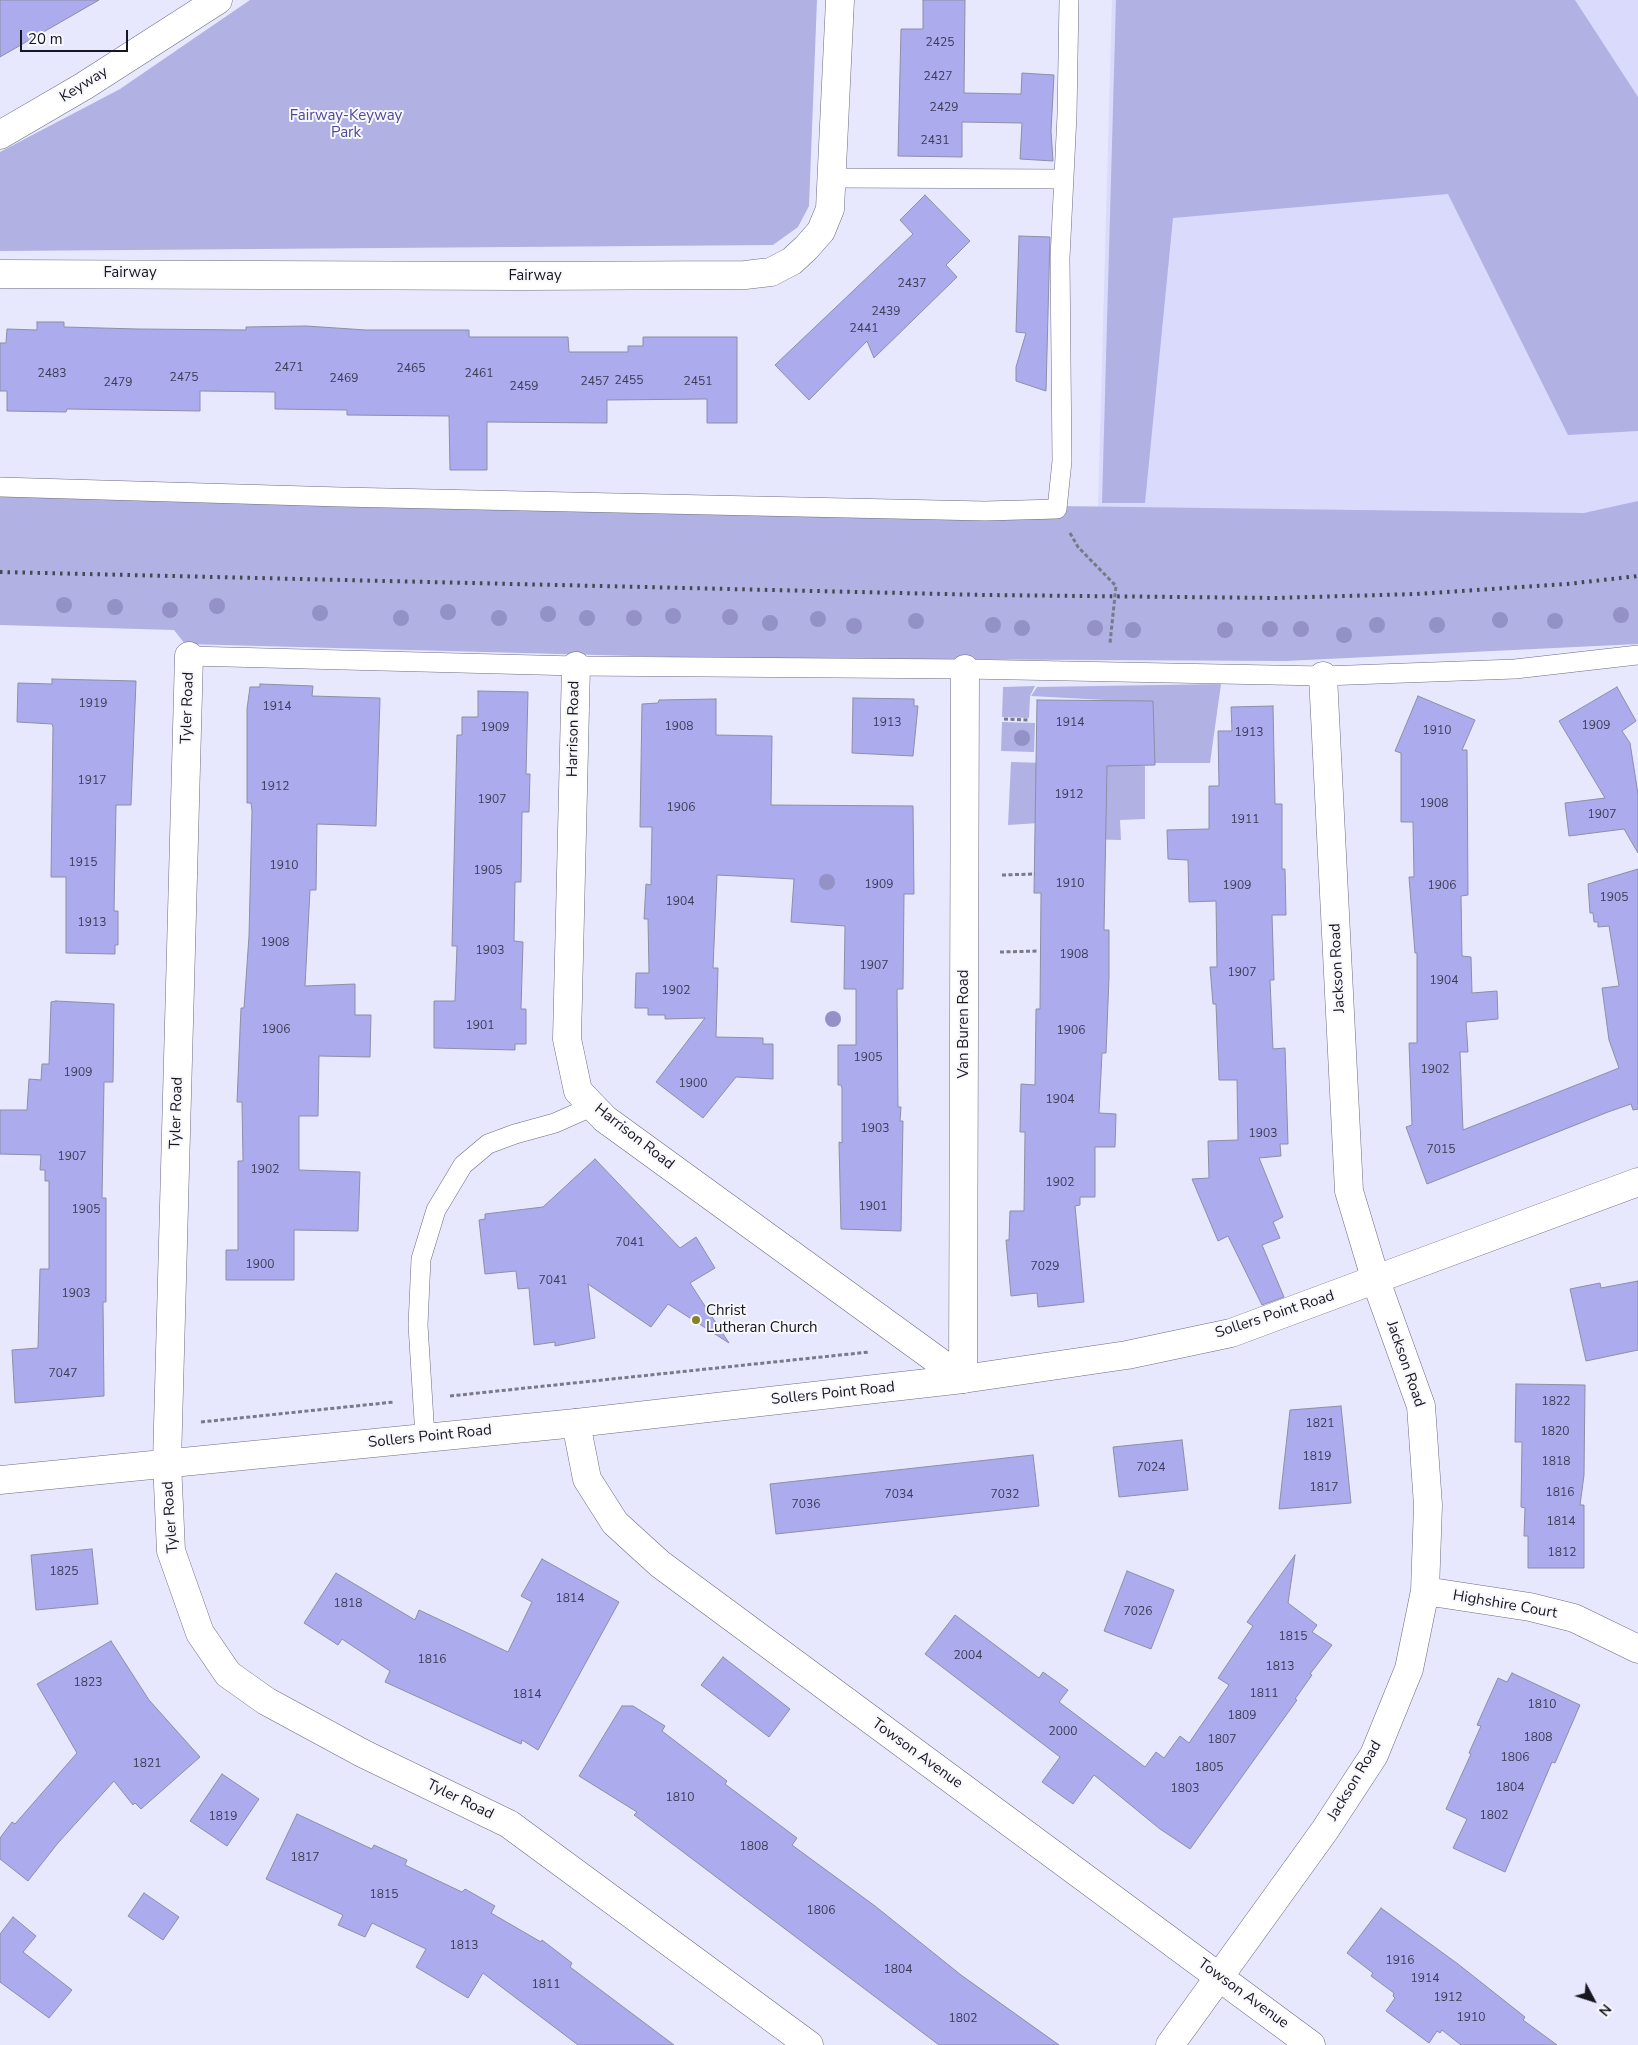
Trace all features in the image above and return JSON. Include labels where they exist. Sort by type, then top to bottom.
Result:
[{"type":"street","name":"Keyway","points":[[0,135],[84,86],[218,0]]},
{"type":"street","name":"Fairway","points":[[0,274],[745,275],[771,272],[792,261],[806,248],[821,231],[830,209],[840,0]]},
{"type":"street","name":"Tyler Road","points":[[189,656],[167,1462],[171,1551],[200,1634],[228,1674],[266,1701],[364,1754],[508,1824],[809,2045]]},
{"type":"street","name":"Harrison Road","points":[[576,666],[568,1039],[578,1091],[606,1119],[963,1379]]},
{"type":"street","name":"Van Buren Road","points":[[963,1379],[966,668]]},
{"type":"street","name":"Jackson Road","points":[[1170,2045],[1325,1830],[1374,1755],[1409,1669],[1425,1591],[1428,1505],[1421,1406],[1376,1281],[1350,1191],[1323,676]]},
{"type":"street","name":"Sollers Point Road","points":[[0,1480],[576,1422],[963,1379],[1127,1354],[1231,1333],[1376,1281],[1585,1200],[1638,1182]]},
{"type":"street","name":"Towson Avenue","points":[[576,1422],[587,1480],[615,1523],[660,1564],[1311,2045]]},
{"type":"street","name":"Highshire Court","points":[[1425,1591],[1530,1607],[1574,1618],[1638,1649]]},
{"type":"lane","points":[[0,487],[341,497],[975,511],[1057,509],[1062,461],[1060,258],[1069,0]]},
{"type":"lane","points":[[832,178],[1064,179]]},
{"type":"lane","points":[[189,656],[576,666],[966,668],[1323,676],[1515,669],[1638,655]]},
{"type":"lane","points":[[425,1437],[418,1325],[421,1259],[436,1210],[463,1165],[488,1144],[555,1123],[592,1106]]},
{"type":"path","points":[[1057,509],[1078,547],[1116,586],[1108,656],[1122,672]]},
{"type":"path","points":[[1004,719],[1030,720]]},
{"type":"path","points":[[1002,875],[1035,874]]},
{"type":"path","points":[[1000,952],[1039,951]]},
{"type":"path","points":[[168,1426],[870,1352]]},
{"type":"shaded area","points":[[1112,0],[1638,0],[1638,525],[1097,543]]},
{"type":"green space","name":"Fairway-Keyway Park","points":[[250,0],[817,0],[809,206],[798,227],[773,245],[0,251],[0,152],[120,89]]},
{"type":"green space","points":[[1116,0],[1575,0],[1638,97],[1638,431],[1568,435],[1448,194],[1173,218],[1145,503],[1102,503]]},
{"type":"green space","points":[[0,492],[1584,513],[1638,501],[1638,644],[1285,661],[710,658],[185,644],[174,630],[0,625]]},
{"type":"green space","points":[[1221,684],[1210,763],[1130,763],[1104,748],[1105,700],[1031,696],[1037,687]]},
{"type":"green space","points":[[1035,686],[1030,696],[1029,718],[1002,717],[1003,687]]},
{"type":"green space","points":[[1002,722],[1035,723],[1034,752],[1001,751]]},
{"type":"green space","points":[[1011,762],[1145,766],[1145,819],[1120,820],[1121,840],[1040,838],[1039,823],[1008,825]]},
{"type":"building","points":[[0,0],[99,0],[0,57]]},
{"type":"building","points":[[923,0],[965,0],[964,93],[1021,94],[1022,73],[1054,75],[1051,131],[1053,161],[1020,159],[1022,123],[962,122],[962,157],[898,156],[901,29],[923,29]]},
{"type":"building","points":[[925,195],[970,241],[946,265],[957,277],[874,358],[867,341],[809,400],[775,365],[913,234],[900,220]]},
{"type":"building","points":[[1019,236],[1050,237],[1046,391],[1016,381],[1016,367],[1026,333],[1016,332]]},
{"type":"building","points":[[37,322],[64,322],[64,327],[138,329],[246,330],[246,327],[306,326],[366,330],[469,330],[469,337],[568,337],[569,352],[628,352],[628,346],[643,346],[643,337],[737,337],[737,423],[707,423],[707,399],[607,400],[607,423],[487,422],[487,470],[450,470],[449,416],[347,415],[347,410],[275,409],[275,392],[200,391],[200,411],[67,409],[66,412],[7,411],[7,391],[0,391],[0,343],[6,343],[7,329],[37,330]]},
{"type":"building","points":[[52,679],[136,681],[131,805],[116,805],[114,911],[118,911],[118,945],[115,945],[115,954],[66,953],[66,877],[51,877],[53,727],[52,724],[17,722],[18,683],[52,684]]},
{"type":"building","points":[[260,684],[313,686],[312,696],[380,698],[376,826],[317,824],[316,890],[310,890],[305,986],[355,984],[355,1015],[371,1015],[370,1057],[319,1056],[318,1116],[299,1116],[299,1170],[360,1172],[358,1231],[294,1230],[294,1280],[226,1280],[226,1250],[238,1250],[238,1161],[243,1161],[242,1102],[237,1102],[241,1008],[244,1008],[249,936],[252,811],[251,803],[247,803],[247,709],[250,687],[260,687]]},
{"type":"building","points":[[1617,687],[1636,721],[1622,731],[1630,743],[1638,794],[1638,853],[1624,829],[1569,836],[1565,803],[1605,798],[1559,721]]},
{"type":"building","points":[[478,691],[528,692],[526,774],[530,774],[529,812],[522,812],[521,882],[515,882],[514,941],[523,942],[521,1009],[526,1009],[526,1044],[515,1044],[515,1050],[434,1048],[434,1001],[455,1001],[457,946],[452,946],[457,735],[462,735],[462,717],[478,717]]},
{"type":"building","points":[[1418,696],[1475,720],[1462,750],[1467,750],[1468,895],[1461,896],[1462,956],[1471,957],[1472,993],[1497,991],[1498,1019],[1466,1022],[1468,1052],[1460,1052],[1463,1130],[1619,1068],[1609,1040],[1602,988],[1619,986],[1609,926],[1598,927],[1598,922],[1594,922],[1593,913],[1590,913],[1588,884],[1638,869],[1638,1109],[1633,1110],[1631,1104],[1608,1112],[1427,1184],[1406,1127],[1412,1125],[1409,1043],[1417,1043],[1417,953],[1415,953],[1409,877],[1414,877],[1413,822],[1401,822],[1401,753],[1395,751]]},
{"type":"building","points":[[853,698],[914,699],[914,706],[918,706],[913,756],[852,753]]},
{"type":"building","points":[[716,699],[716,735],[772,736],[771,805],[913,806],[914,894],[904,894],[903,989],[897,989],[898,1107],[901,1107],[900,1121],[903,1121],[901,1231],[841,1229],[839,1142],[842,1143],[842,1088],[841,1085],[838,1085],[838,1045],[856,1045],[856,989],[844,989],[845,926],[791,922],[794,879],[717,875],[713,968],[718,968],[716,1037],[763,1038],[763,1044],[773,1044],[773,1079],[736,1077],[703,1118],[656,1082],[705,1018],[665,1019],[665,1015],[648,1015],[648,1008],[635,1008],[636,973],[649,973],[648,919],[644,919],[646,884],[651,885],[652,827],[640,827],[642,704],[658,703],[659,700]]},
{"type":"building","points":[[1037,700],[1153,701],[1155,765],[1107,766],[1104,930],[1109,930],[1109,977],[1106,1053],[1102,1053],[1099,1113],[1116,1114],[1115,1147],[1095,1147],[1095,1197],[1080,1197],[1080,1205],[1075,1206],[1084,1302],[1038,1307],[1037,1293],[1011,1296],[1006,1240],[1009,1240],[1010,1211],[1024,1211],[1025,1132],[1020,1132],[1021,1084],[1035,1085],[1036,1009],[1040,1009],[1041,893],[1034,893]]},
{"type":"building","points":[[1273,706],[1275,804],[1282,804],[1282,869],[1285,869],[1286,915],[1272,915],[1274,980],[1270,980],[1273,1049],[1285,1048],[1288,1144],[1280,1144],[1281,1156],[1259,1158],[1283,1217],[1273,1222],[1280,1238],[1262,1245],[1284,1297],[1262,1305],[1228,1236],[1218,1241],[1192,1179],[1209,1178],[1208,1141],[1238,1140],[1237,1080],[1219,1080],[1216,1004],[1213,1004],[1210,967],[1217,967],[1216,901],[1189,902],[1188,860],[1168,859],[1167,830],[1209,829],[1209,786],[1219,786],[1218,731],[1232,731],[1231,707]]},
{"type":"building","points":[[51,1002],[114,1004],[113,1082],[104,1082],[102,1198],[106,1198],[106,1302],[103,1302],[104,1396],[15,1403],[12,1350],[38,1348],[40,1269],[49,1269],[49,1181],[45,1181],[45,1170],[40,1170],[41,1155],[0,1154],[0,1110],[27,1110],[29,1079],[41,1080],[42,1064],[49,1064]]},
{"type":"building","points":[[595,1159],[680,1248],[696,1237],[715,1268],[690,1283],[729,1343],[668,1304],[651,1327],[588,1284],[595,1338],[555,1346],[555,1342],[534,1345],[529,1288],[518,1289],[516,1271],[485,1274],[479,1220],[485,1219],[485,1214],[543,1207]]},
{"type":"building","points":[[1638,1281],[1638,1350],[1586,1361],[1570,1289],[1600,1283],[1601,1288]]},
{"type":"building","points":[[1516,1384],[1585,1385],[1584,1475],[1580,1505],[1584,1505],[1584,1568],[1528,1568],[1528,1536],[1524,1536],[1525,1508],[1521,1507],[1522,1442],[1515,1442]]},
{"type":"building","points":[[1341,1406],[1351,1503],[1279,1509],[1290,1410]]},
{"type":"building","points":[[1182,1440],[1188,1490],[1119,1497],[1113,1447]]},
{"type":"building","points":[[1033,1455],[1039,1506],[776,1534],[770,1484]]},
{"type":"building","points":[[92,1549],[98,1604],[36,1610],[31,1555]]},
{"type":"building","points":[[1295,1555],[1288,1603],[1317,1625],[1312,1632],[1332,1645],[1310,1674],[1312,1675],[1295,1699],[1297,1700],[1190,1849],[1160,1829],[1094,1775],[1073,1804],[1042,1782],[1060,1757],[925,1654],[955,1615],[1039,1678],[1043,1672],[1068,1690],[1059,1702],[1145,1767],[1156,1752],[1164,1758],[1180,1736],[1189,1743],[1229,1685],[1218,1678],[1253,1626],[1247,1622]]},
{"type":"building","points":[[542,1559],[619,1602],[538,1750],[522,1740],[521,1744],[385,1682],[390,1671],[342,1639],[338,1645],[304,1623],[336,1573],[415,1620],[419,1610],[508,1652],[532,1602],[521,1596]]},
{"type":"building","points":[[1127,1571],[1174,1590],[1151,1649],[1104,1631]]},
{"type":"building","points":[[111,1641],[149,1700],[200,1757],[141,1809],[135,1803],[133,1805],[114,1781],[58,1843],[28,1881],[0,1859],[0,1838],[12,1822],[15,1824],[77,1753],[37,1684]]},
{"type":"building","points":[[723,1657],[790,1709],[769,1737],[701,1685]]},
{"type":"building","points":[[1512,1673],[1580,1705],[1555,1763],[1552,1762],[1505,1872],[1453,1848],[1467,1819],[1446,1809],[1471,1754],[1469,1753],[1481,1726],[1477,1725],[1498,1678],[1507,1682]]},
{"type":"building","points":[[622,1706],[633,1706],[665,1726],[662,1731],[727,1781],[725,1784],[797,1838],[792,1845],[875,1906],[961,1975],[1059,2045],[939,2045],[634,1815],[637,1812],[579,1776]]},
{"type":"building","points":[[222,1774],[259,1799],[227,1846],[190,1821]]},
{"type":"building","points":[[297,1814],[372,1849],[374,1845],[407,1860],[405,1865],[462,1892],[465,1889],[495,1906],[491,1913],[541,1942],[542,1940],[572,1963],[570,1967],[674,2045],[578,2045],[483,1973],[468,1998],[416,1967],[426,1949],[372,1923],[365,1937],[338,1925],[343,1915],[266,1879]]},
{"type":"building","points":[[144,1893],[179,1917],[163,1940],[128,1916]]},
{"type":"building","points":[[1381,1908],[1458,1964],[1525,2017],[1523,2020],[1557,2045],[1461,2045],[1442,2030],[1440,2033],[1437,2031],[1429,2043],[1386,2011],[1395,1998],[1393,1996],[1394,1993],[1371,1976],[1373,1973],[1347,1953]]},
{"type":"building","points":[[13,1917],[36,1936],[23,1952],[72,1990],[49,2018],[0,1982],[0,1934]]},
{"type":"railway","points":[[0,572],[986,595],[1275,598],[1416,594],[1567,584],[1638,576]]},
{"type":"place","name":"Christ Lutheran Church","points":[[696,1320]]}]
